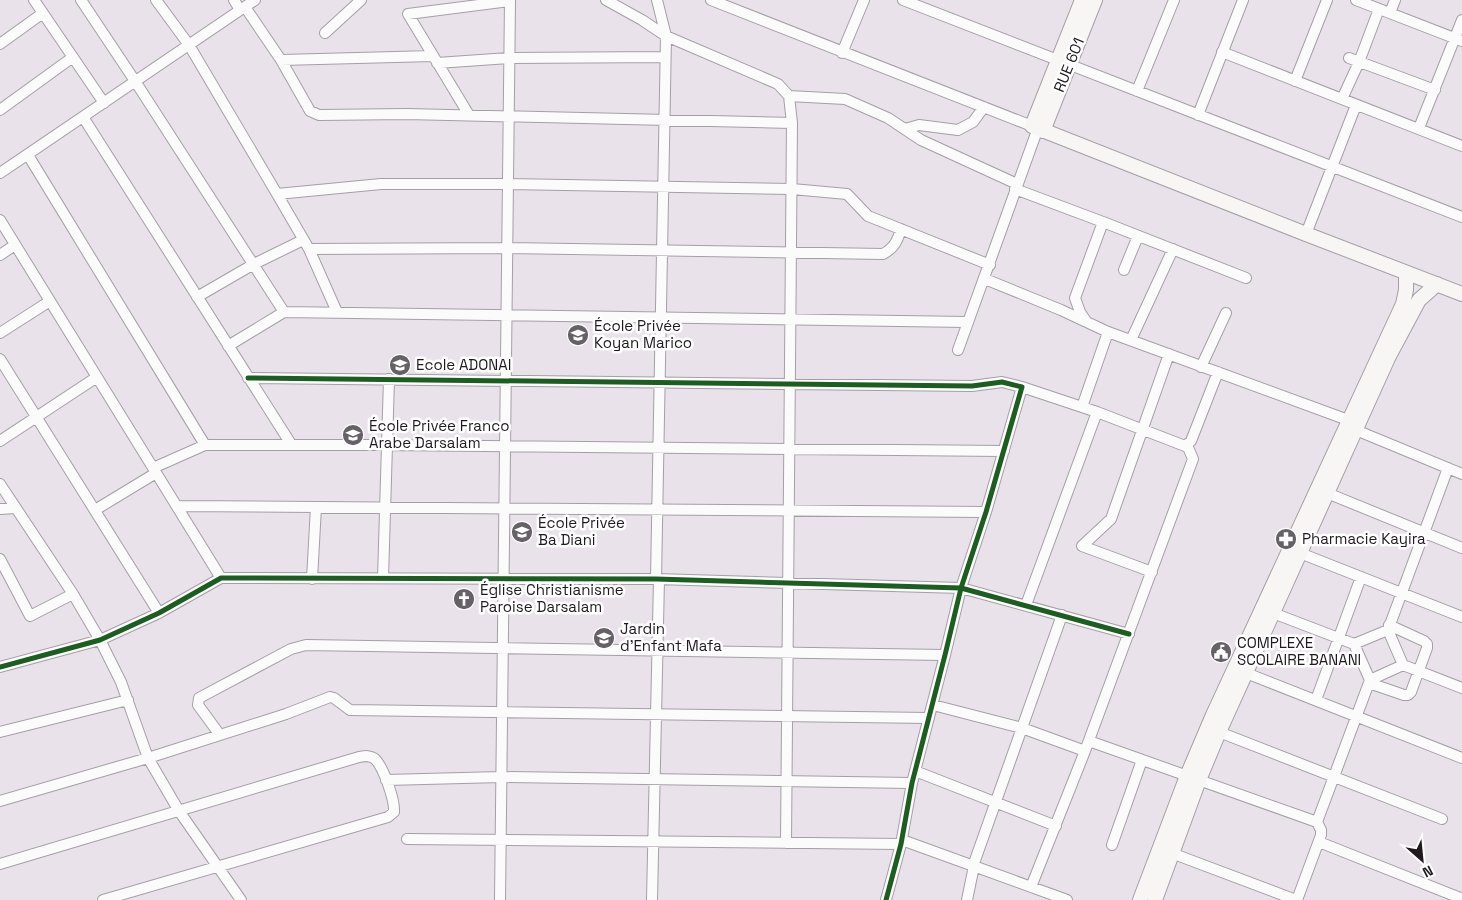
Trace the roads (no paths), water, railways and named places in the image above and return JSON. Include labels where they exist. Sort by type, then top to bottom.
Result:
[{"type":"street","points":[[34,0],[104,103]]},
{"type":"street","points":[[81,0],[284,312]]},
{"type":"street","points":[[156,0],[188,45],[309,249],[337,312]]},
{"type":"street","points":[[234,0],[243,8],[280,60],[310,111],[320,114],[469,115],[792,123]]},
{"type":"street","points":[[0,173],[255,0]]},
{"type":"street","points":[[325,33],[361,0]]},
{"type":"street","points":[[469,115],[408,16],[410,12],[510,0],[500,900]]},
{"type":"street","points":[[606,0],[666,36],[778,84],[789,96],[792,123],[792,189],[786,843]]},
{"type":"street","points":[[652,900],[658,651],[657,510],[666,57],[666,36],[657,0]]},
{"type":"street","points":[[711,0],[1462,294]]},
{"type":"street","points":[[842,52],[864,0]]},
{"type":"street","points":[[903,0],[1462,217]]},
{"type":"street","name":"RUE 601","points":[[1064,63],[1082,0]]},
{"type":"street","name":"RUE 601","points":[[1038,128],[1064,63],[1095,0]]},
{"type":"street","points":[[1137,91],[1174,0]]},
{"type":"street","points":[[1198,115],[1243,0]]},
{"type":"street","points":[[1295,81],[1328,0]]},
{"type":"street","points":[[1356,0],[1459,40]]},
{"type":"street","points":[[1390,13],[1395,0]]},
{"type":"street","points":[[1342,99],[1354,60],[1379,9]]},
{"type":"street","points":[[0,44],[43,13]]},
{"type":"street","points":[[1419,128],[1434,90],[1459,40],[1462,20]]},
{"type":"street","points":[[1222,52],[1462,146]]},
{"type":"street","points":[[0,110],[73,57]]},
{"type":"street","points":[[280,60],[666,57]]},
{"type":"street","points":[[1354,60],[1434,90]]},
{"type":"street","points":[[789,96],[845,99],[888,118],[921,140],[1016,186],[1246,278]]},
{"type":"street","points":[[1306,234],[1356,105]]},
{"type":"street","points":[[905,129],[919,125],[958,130],[973,122],[984,107]]},
{"type":"street","points":[[84,117],[291,444]]},
{"type":"street","points":[[958,350],[1038,128]]},
{"type":"street","points":[[28,154],[204,444]]},
{"type":"street","points":[[277,194],[381,184],[508,184],[792,189],[847,194],[868,216],[990,265]]},
{"type":"street","points":[[0,220],[221,578]]},
{"type":"street","points":[[1086,322],[1074,298],[1103,222]]},
{"type":"street","points":[[309,249],[507,248],[883,254],[892,249],[901,229]]},
{"type":"street","points":[[1124,270],[1138,236]]},
{"type":"street","points":[[197,297],[254,264],[303,240]]},
{"type":"street","points":[[0,255],[15,245]]},
{"type":"street","points":[[1131,340],[1173,249]]},
{"type":"street","points":[[1140,900],[1165,851],[1193,778],[1212,715],[1402,304],[1406,290],[1406,273]]},
{"type":"street","points":[[985,279],[1108,332],[1348,420]]},
{"type":"street","points":[[1193,778],[1220,732],[1388,358],[1419,300],[1437,284]]},
{"type":"street","points":[[0,332],[50,301]]},
{"type":"street","points":[[228,346],[284,312],[968,322]]},
{"type":"street","points":[[1201,367],[1226,313]]},
{"type":"street","points":[[1082,407],[1108,332]]},
{"type":"street","points":[[1152,572],[1082,546],[1111,519],[1169,354]]},
{"type":"street","points":[[0,359],[160,613]]},
{"type":"street","points":[[248,378],[388,378],[972,386],[1002,382],[1097,412],[1182,446],[1187,445],[1191,441],[1218,372]]},
{"type":"street","points":[[0,441],[97,376]]},
{"type":"street","points":[[383,578],[388,378]]},
{"type":"street","points":[[886,900],[902,842],[912,783],[946,655],[961,588],[986,512],[1022,387]]},
{"type":"street","points":[[1026,605],[1097,412]]},
{"type":"street","points":[[1363,433],[1462,474]]},
{"type":"street","points":[[95,510],[155,470],[204,444],[1004,451]]},
{"type":"street","points":[[1031,887],[1087,746],[1193,459],[1187,445]]},
{"type":"street","points":[[1403,665],[1389,628],[1448,468]]},
{"type":"street","points":[[0,484],[74,594],[100,640],[121,682],[148,758],[179,811],[241,900]]},
{"type":"street","points":[[1327,493],[1462,548]]},
{"type":"street","points":[[177,506],[986,512]]},
{"type":"street","points":[[312,579],[316,507]]},
{"type":"street","points":[[0,509],[16,508]]},
{"type":"street","points":[[1300,553],[1462,617]]},
{"type":"street","points":[[0,559],[5,581],[30,616],[74,594]]},
{"type":"street","points":[[1316,700],[1361,577]]},
{"type":"street","points":[[0,668],[100,640],[160,613],[221,578],[657,579],[961,588],[1129,634]]},
{"type":"street","points":[[1273,613],[1354,644],[1369,681],[1317,822]]},
{"type":"street","points":[[967,900],[974,866],[995,802],[1062,615]]},
{"type":"street","points":[[1354,644],[1389,628],[1426,643],[1427,648],[1411,692],[1408,695],[1369,681]]},
{"type":"street","points":[[220,735],[198,705],[199,698],[291,649],[306,645],[946,655]]},
{"type":"street","points":[[1369,681],[1403,665],[1462,688]]},
{"type":"street","points":[[1246,673],[1462,758]]},
{"type":"street","points":[[0,800],[148,758],[286,714],[330,697],[350,710],[929,718]]},
{"type":"street","points":[[0,732],[128,700]]},
{"type":"street","points":[[932,705],[1142,760],[1317,822],[1321,830],[1320,842],[1297,900],[1165,851]]},
{"type":"street","points":[[1220,732],[1442,819]]},
{"type":"street","points":[[0,864],[367,756],[375,760],[386,780],[395,805],[394,812],[388,817],[103,900]]},
{"type":"street","points":[[1112,845],[1142,760]]},
{"type":"street","points":[[915,771],[1056,826]]},
{"type":"street","points":[[386,780],[501,776],[912,783]]},
{"type":"street","points":[[407,839],[786,843],[902,842],[1031,887],[1050,897],[1067,900]]},
{"type":"street","points":[[1320,842],[1460,896]]},
{"type":"street","points":[[1155,900],[1165,851]]},
{"type":"place","name":"École Privée Koyan Marico","points":[[578,335]]},
{"type":"place","name":"Ecole ADONAI","points":[[400,365]]},
{"type":"place","name":"École Privée Franco Arabe Darsalam","points":[[353,435]]},
{"type":"place","name":"École Privée Ba Diani","points":[[522,532]]},
{"type":"place","name":"Pharmacie Kayira","points":[[1286,539]]},
{"type":"place","name":"Église Christianisme Paroise Darsalam","points":[[464,599]]},
{"type":"place","name":"Jardin d'Enfant Mafa","points":[[604,638]]},
{"type":"place","name":"COMPLEXE SCOLAIRE BANANI","points":[[1221,652]]}]
